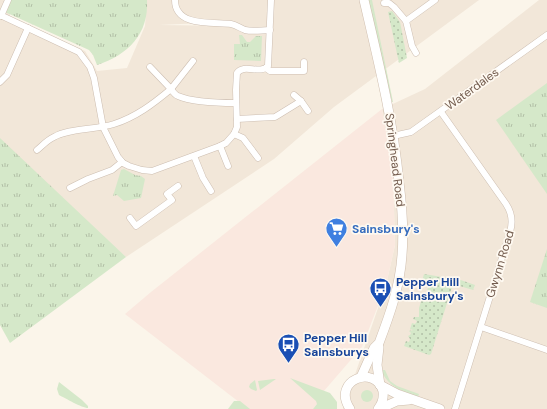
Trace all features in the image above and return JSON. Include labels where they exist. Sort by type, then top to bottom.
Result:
[{"type":"main road","name":"Springhead Road","points":[[364,0],[388,106],[402,206],[402,255],[394,302],[379,343],[377,365],[380,385],[383,391],[382,404],[379,409]]},
{"type":"main road","name":"Springhead Road","points":[[361,377],[374,348],[379,343]]},
{"type":"main road","points":[[347,407],[345,396],[347,388],[351,382],[361,377],[371,378],[380,385],[412,400],[440,409]]},
{"type":"main road","points":[[379,409],[397,401],[412,400]]},
{"type":"street","points":[[8,0],[0,16],[79,52],[86,61],[94,78],[103,127],[122,162],[136,169],[152,171],[226,143],[234,134],[237,127],[236,76],[238,71],[243,69],[304,71],[304,62]]},
{"type":"street","points":[[175,0],[178,13],[192,20],[202,23],[233,24],[246,30],[270,30]]},
{"type":"street","points":[[265,69],[269,64],[271,0]]},
{"type":"street","points":[[406,21],[435,0]]},
{"type":"street","points":[[384,3],[389,3],[394,7],[406,21],[412,46],[416,53]]},
{"type":"street","points":[[0,82],[7,75],[28,28]]},
{"type":"street","name":"Waterdales","points":[[393,136],[411,132],[547,35]]},
{"type":"street","points":[[37,150],[50,139],[60,134],[103,127],[139,113],[171,90],[193,61]]},
{"type":"street","points":[[150,67],[171,90],[184,98],[236,103]]},
{"type":"street","points":[[294,94],[308,111]]},
{"type":"street","points":[[237,119],[275,117],[301,101]]},
{"type":"street","name":"Gwynn Road","points":[[441,112],[504,200],[508,206],[511,217],[510,232],[455,409]]},
{"type":"street","points":[[234,134],[243,138],[258,158]]},
{"type":"street","points":[[220,146],[228,166]]},
{"type":"street","points":[[194,156],[202,178],[211,191]]},
{"type":"street","points":[[70,188],[112,170],[122,162]]},
{"type":"street","points":[[130,218],[136,226],[172,200],[167,194],[178,186]]},
{"type":"street","points":[[481,327],[547,350]]},
{"type":"shaded area","points":[[0,0],[14,0],[9,18],[85,51],[97,71],[127,68],[145,26],[147,0],[479,0],[334,107],[274,159],[126,257],[88,225],[0,145]],"holes":[[[202,23],[235,26],[159,25]]]},
{"type":"shaded area","points":[[539,0],[547,0],[547,409],[343,409],[386,285],[395,245],[393,174],[382,109],[425,89]]},
{"type":"shaded area","points":[[382,109],[393,174],[395,245],[386,285],[362,347],[317,399],[317,404],[313,409],[248,409],[125,314],[151,292]]},
{"type":"green space","points":[[11,0],[147,0],[147,12],[140,33],[134,42],[118,55],[97,65],[89,50],[5,12]]},
{"type":"green space","points":[[367,0],[372,0],[393,102],[392,102]]},
{"type":"green space","points":[[392,11],[400,22],[407,58],[399,63],[388,12]]},
{"type":"green space","points":[[239,35],[242,35],[247,42],[250,42],[256,36],[262,36],[261,61],[234,60],[234,44],[240,44]]},
{"type":"green space","points":[[547,83],[547,194],[496,120]]},
{"type":"green space","points":[[0,138],[126,257],[10,343],[0,325]]},
{"type":"green space","points":[[124,169],[145,179],[141,198],[124,201],[117,195],[113,196],[121,170]]},
{"type":"green space","points":[[547,249],[547,308],[530,302]]},
{"type":"green space","points":[[424,274],[455,278],[475,285],[473,290],[453,284],[431,354],[429,355],[404,346],[406,341],[409,342],[410,339],[408,336],[411,333],[409,331],[413,330],[410,329],[412,323],[415,324],[417,321],[413,319],[414,317],[419,317],[419,308],[422,298],[426,298],[428,287],[421,285]]},
{"type":"green space","points":[[381,370],[385,370],[390,381],[397,386],[419,394],[418,397],[396,388],[387,381]]},
{"type":"green space","points":[[290,378],[330,393],[337,402],[337,409],[313,409],[317,404],[316,401]]},
{"type":"green space","points":[[276,379],[260,390],[258,381]]},
{"type":"green space","points":[[255,380],[257,390],[256,391],[249,387]]},
{"type":"green space","points":[[59,382],[82,400],[88,408],[78,405],[59,395],[57,389]]},
{"type":"green space","points":[[365,390],[369,390],[373,396],[369,402],[365,402],[361,398],[361,394]]},
{"type":"green space","points":[[234,401],[240,401],[250,409],[228,409]]},
{"type":"place","name":"Sainsbury's","points":[[337,248]]},
{"type":"place","name":"Pepper Hill Sainsbury's","points":[[381,308]]},
{"type":"place","name":"Pepper Hill Sainsburys","points":[[289,364]]}]
